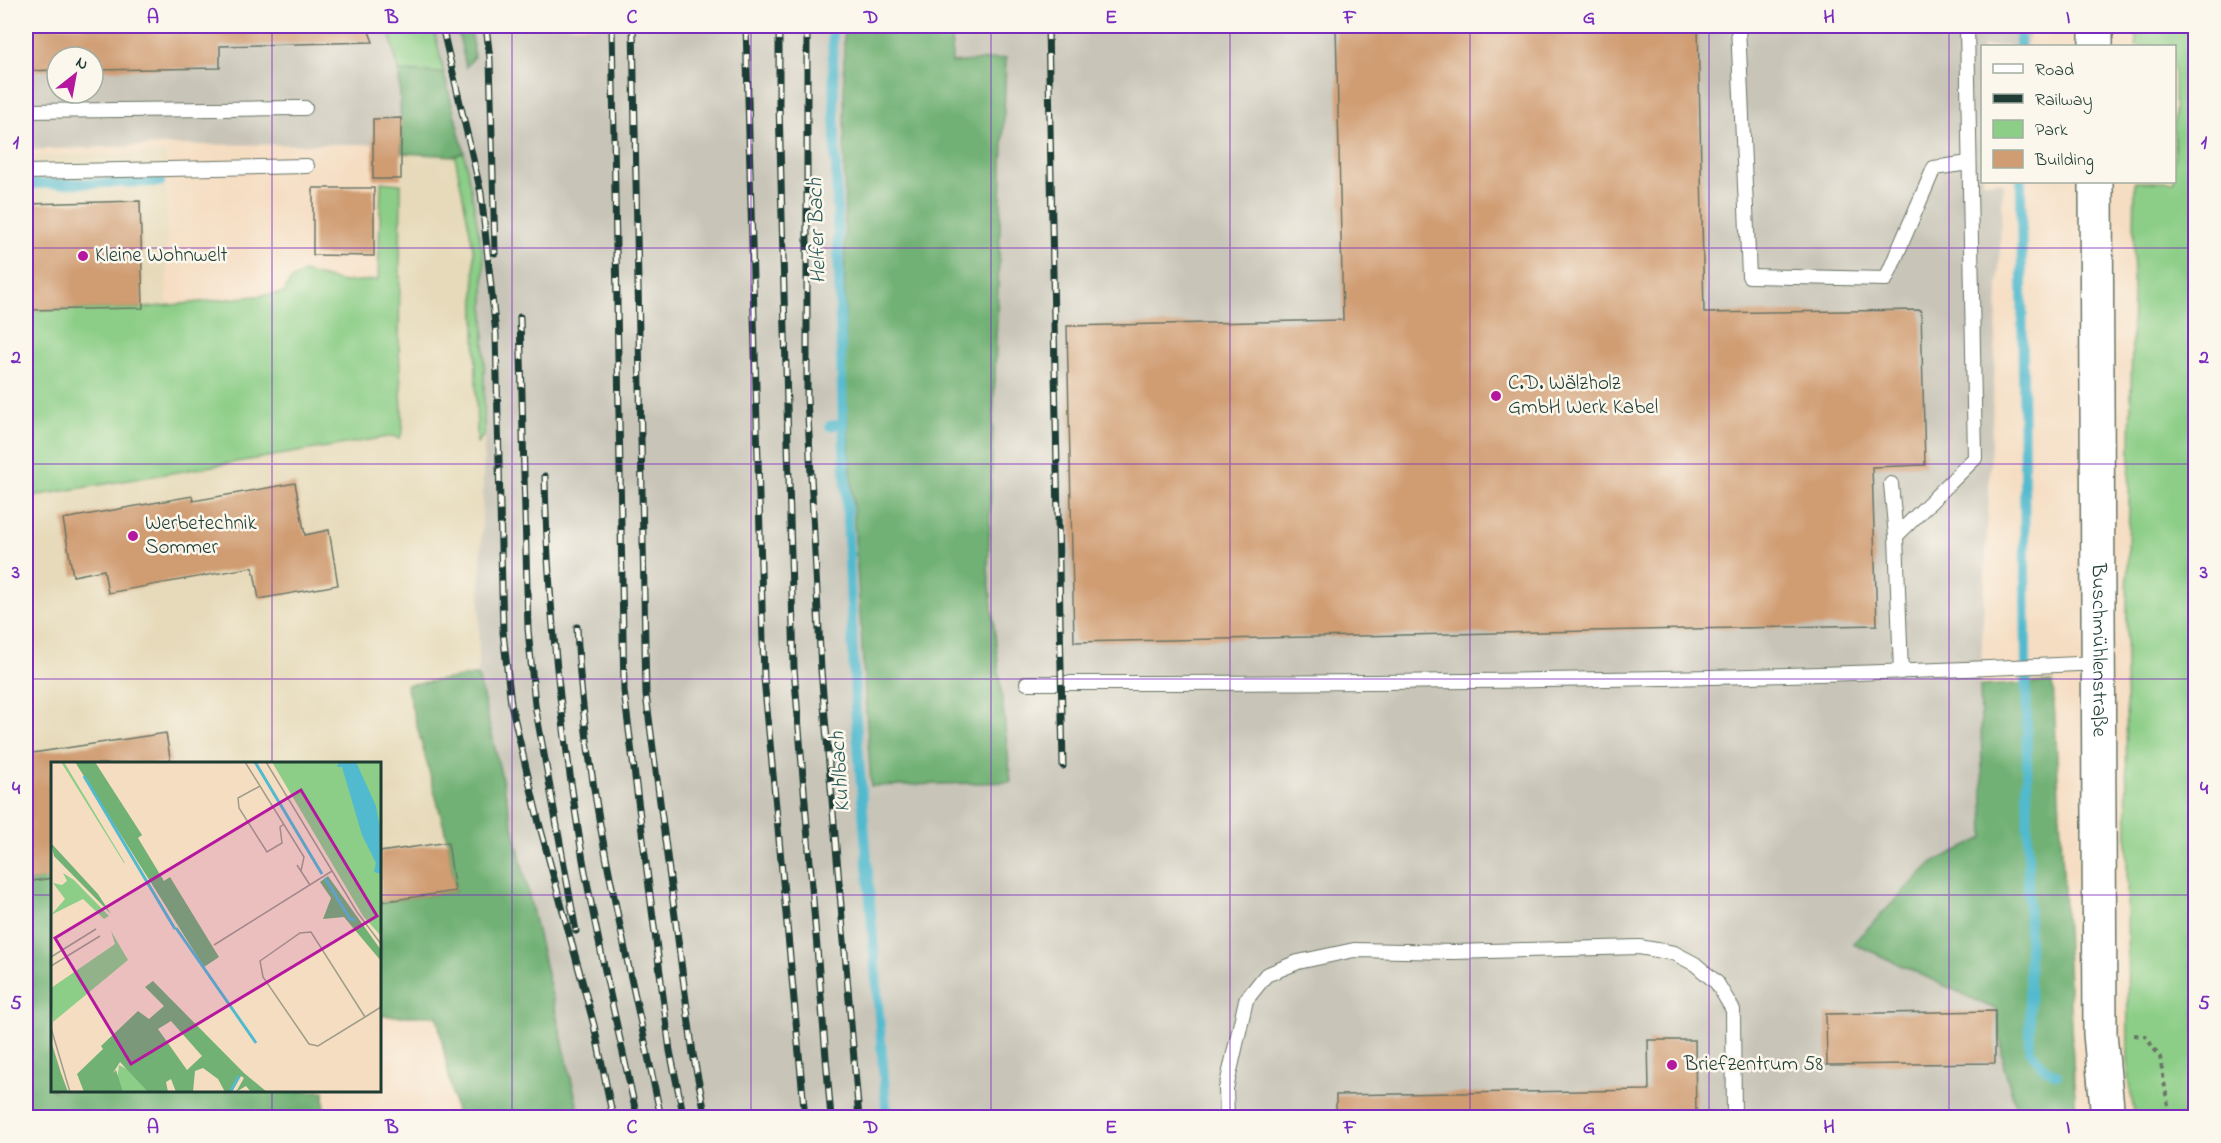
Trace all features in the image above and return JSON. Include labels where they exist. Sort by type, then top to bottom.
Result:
[{"type":"street","points":[[2096,26],[2096,45]]},
{"type":"street","name":"Buschmühlenstraße","points":[[2096,183],[2100,1034],[2108,1118]]},
{"type":"lane","points":[[1738,26],[1749,276],[1886,279],[1934,168],[1969,163]]},
{"type":"lane","points":[[1896,536],[1975,458],[1967,26]]},
{"type":"lane","points":[[26,111],[305,108]]},
{"type":"lane","points":[[26,172],[307,166]]},
{"type":"lane","points":[[1891,484],[1896,536],[1900,672]]},
{"type":"lane","points":[[1027,683],[1600,679],[1900,672],[2098,663]]},
{"type":"lane","points":[[1227,1118],[1226,1089],[1246,1000],[1266,975],[1298,962],[1354,950],[1454,952],[1639,947],[1674,952],[1695,964],[1717,983],[1733,1010],[1734,1118]]},
{"type":"path","points":[[2100,1034],[2145,1036],[2160,1057],[2170,1118]]},
{"type":"shaded area","points":[[26,26],[2032,26],[2026,45],[1981,45],[1981,183],[2003,183],[1980,686],[2004,1067],[2019,1117],[574,1117],[487,790],[478,675],[484,448],[484,262],[464,152],[373,144],[165,145],[26,150]]},
{"type":"shaded area","points":[[402,147],[455,156],[474,252],[484,448],[478,675],[406,685],[448,842],[455,891],[381,902],[381,762],[51,762],[51,878],[26,882],[26,494],[402,431],[399,348]]},
{"type":"shaded area","points":[[166,153],[167,305],[26,310],[26,156]]},
{"type":"green space","points":[[388,26],[433,26],[444,73],[399,71]]},
{"type":"green space","points":[[457,26],[471,26],[474,57],[466,67]]},
{"type":"green space","points":[[844,26],[951,26],[952,63],[1006,58],[988,569],[1011,782],[871,786],[845,380]]},
{"type":"green space","points":[[2136,26],[2195,26],[2195,1117],[2135,1117],[2128,1079],[2126,658],[2135,183],[2176,183],[2176,45],[2136,45]]},
{"type":"green space","points":[[399,71],[444,73],[464,152],[455,156],[402,153]]},
{"type":"green space","points":[[464,152],[484,261],[484,435],[477,443],[474,252],[455,156]]},
{"type":"green space","points":[[381,182],[401,184],[399,348],[403,431],[399,439],[393,436],[26,497],[26,310],[143,308],[284,293],[290,281],[303,272],[343,282],[378,280]]},
{"type":"green space","points":[[478,675],[580,1117],[457,1117],[437,1016],[381,1016],[381,902],[455,891],[448,842],[406,685]]},
{"type":"green space","points":[[2053,682],[2076,1117],[2019,1117],[2004,1067],[1997,1010],[1853,943],[1933,862],[1984,838],[1980,686]]},
{"type":"green space","points":[[51,878],[51,1092],[324,1092],[325,1117],[26,1117],[26,882]]},
{"type":"building","points":[[26,26],[367,26],[373,42],[220,46],[220,68],[105,70],[105,45],[45,45],[45,70],[26,71]]},
{"type":"building","name":"C.D. Wälzholz GmbH Werk Kabel","points":[[1336,26],[1698,26],[1704,313],[1921,310],[1925,465],[1872,467],[1877,625],[1074,642],[1067,326],[1343,320]]},
{"type":"building","points":[[401,118],[401,179],[373,179],[373,119]]},
{"type":"building","points":[[313,188],[374,188],[374,256],[313,255]]},
{"type":"building","name":"Kleine Wohnwelt","points":[[140,201],[143,308],[26,310],[26,204]]},
{"type":"building","points":[[295,483],[305,535],[329,530],[338,585],[259,599],[253,567],[108,593],[104,570],[73,576],[63,519],[192,496],[193,501]]},
{"type":"building","points":[[166,733],[171,762],[51,762],[51,878],[26,882],[26,754]]},
{"type":"building","points":[[448,842],[455,891],[381,902],[381,852]]},
{"type":"building","points":[[1995,1011],[1995,1063],[1827,1065],[1826,1014]]},
{"type":"building","name":"Briefzentrum 58","points":[[1648,1040],[1695,1040],[1696,1118],[1336,1118],[1336,1095],[1649,1090]]},
{"type":"waterway","name":"Helfer Bach","points":[[830,426],[843,423],[832,26]]},
{"type":"waterway","points":[[2020,26],[2020,45]]},
{"type":"waterway","points":[[26,184],[160,182]]},
{"type":"waterway","points":[[2021,183],[2030,1050],[2043,1067],[2057,1075]]},
{"type":"waterway","name":"Kuhlbach","points":[[843,423],[856,720],[887,1118]]},
{"type":"railway","points":[[442,26],[481,193],[496,334],[503,632],[511,704],[539,823],[594,1025],[613,1118]]},
{"type":"railway","points":[[486,26],[490,59],[495,253]]},
{"type":"railway","points":[[612,26],[624,691],[670,1051],[684,1118]]},
{"type":"railway","points":[[633,26],[646,695],[693,1054],[706,1118]]},
{"type":"railway","points":[[746,26],[764,678],[805,1118]]},
{"type":"railway","points":[[779,26],[779,105],[794,668],[831,1118]]},
{"type":"railway","points":[[807,26],[807,397],[821,670],[859,1118]]},
{"type":"railway","points":[[1048,26],[1063,766]]},
{"type":"railway","points":[[520,317],[528,629],[535,705],[576,931]]},
{"type":"railway","points":[[545,476],[552,620],[568,764],[589,892],[637,1118]]},
{"type":"railway","points":[[577,627],[588,751],[598,812],[661,1118]]},
{"type":"place","name":"Kleine Wohnwelt","points":[[83,256]]},
{"type":"place","name":"C.D. Wälzholz GmbH Werk Kabel","points":[[1496,396]]},
{"type":"place","name":"Werbetechnik Sommer","points":[[133,536]]},
{"type":"place","name":"Briefzentrum 58","points":[[1672,1065]]}]
